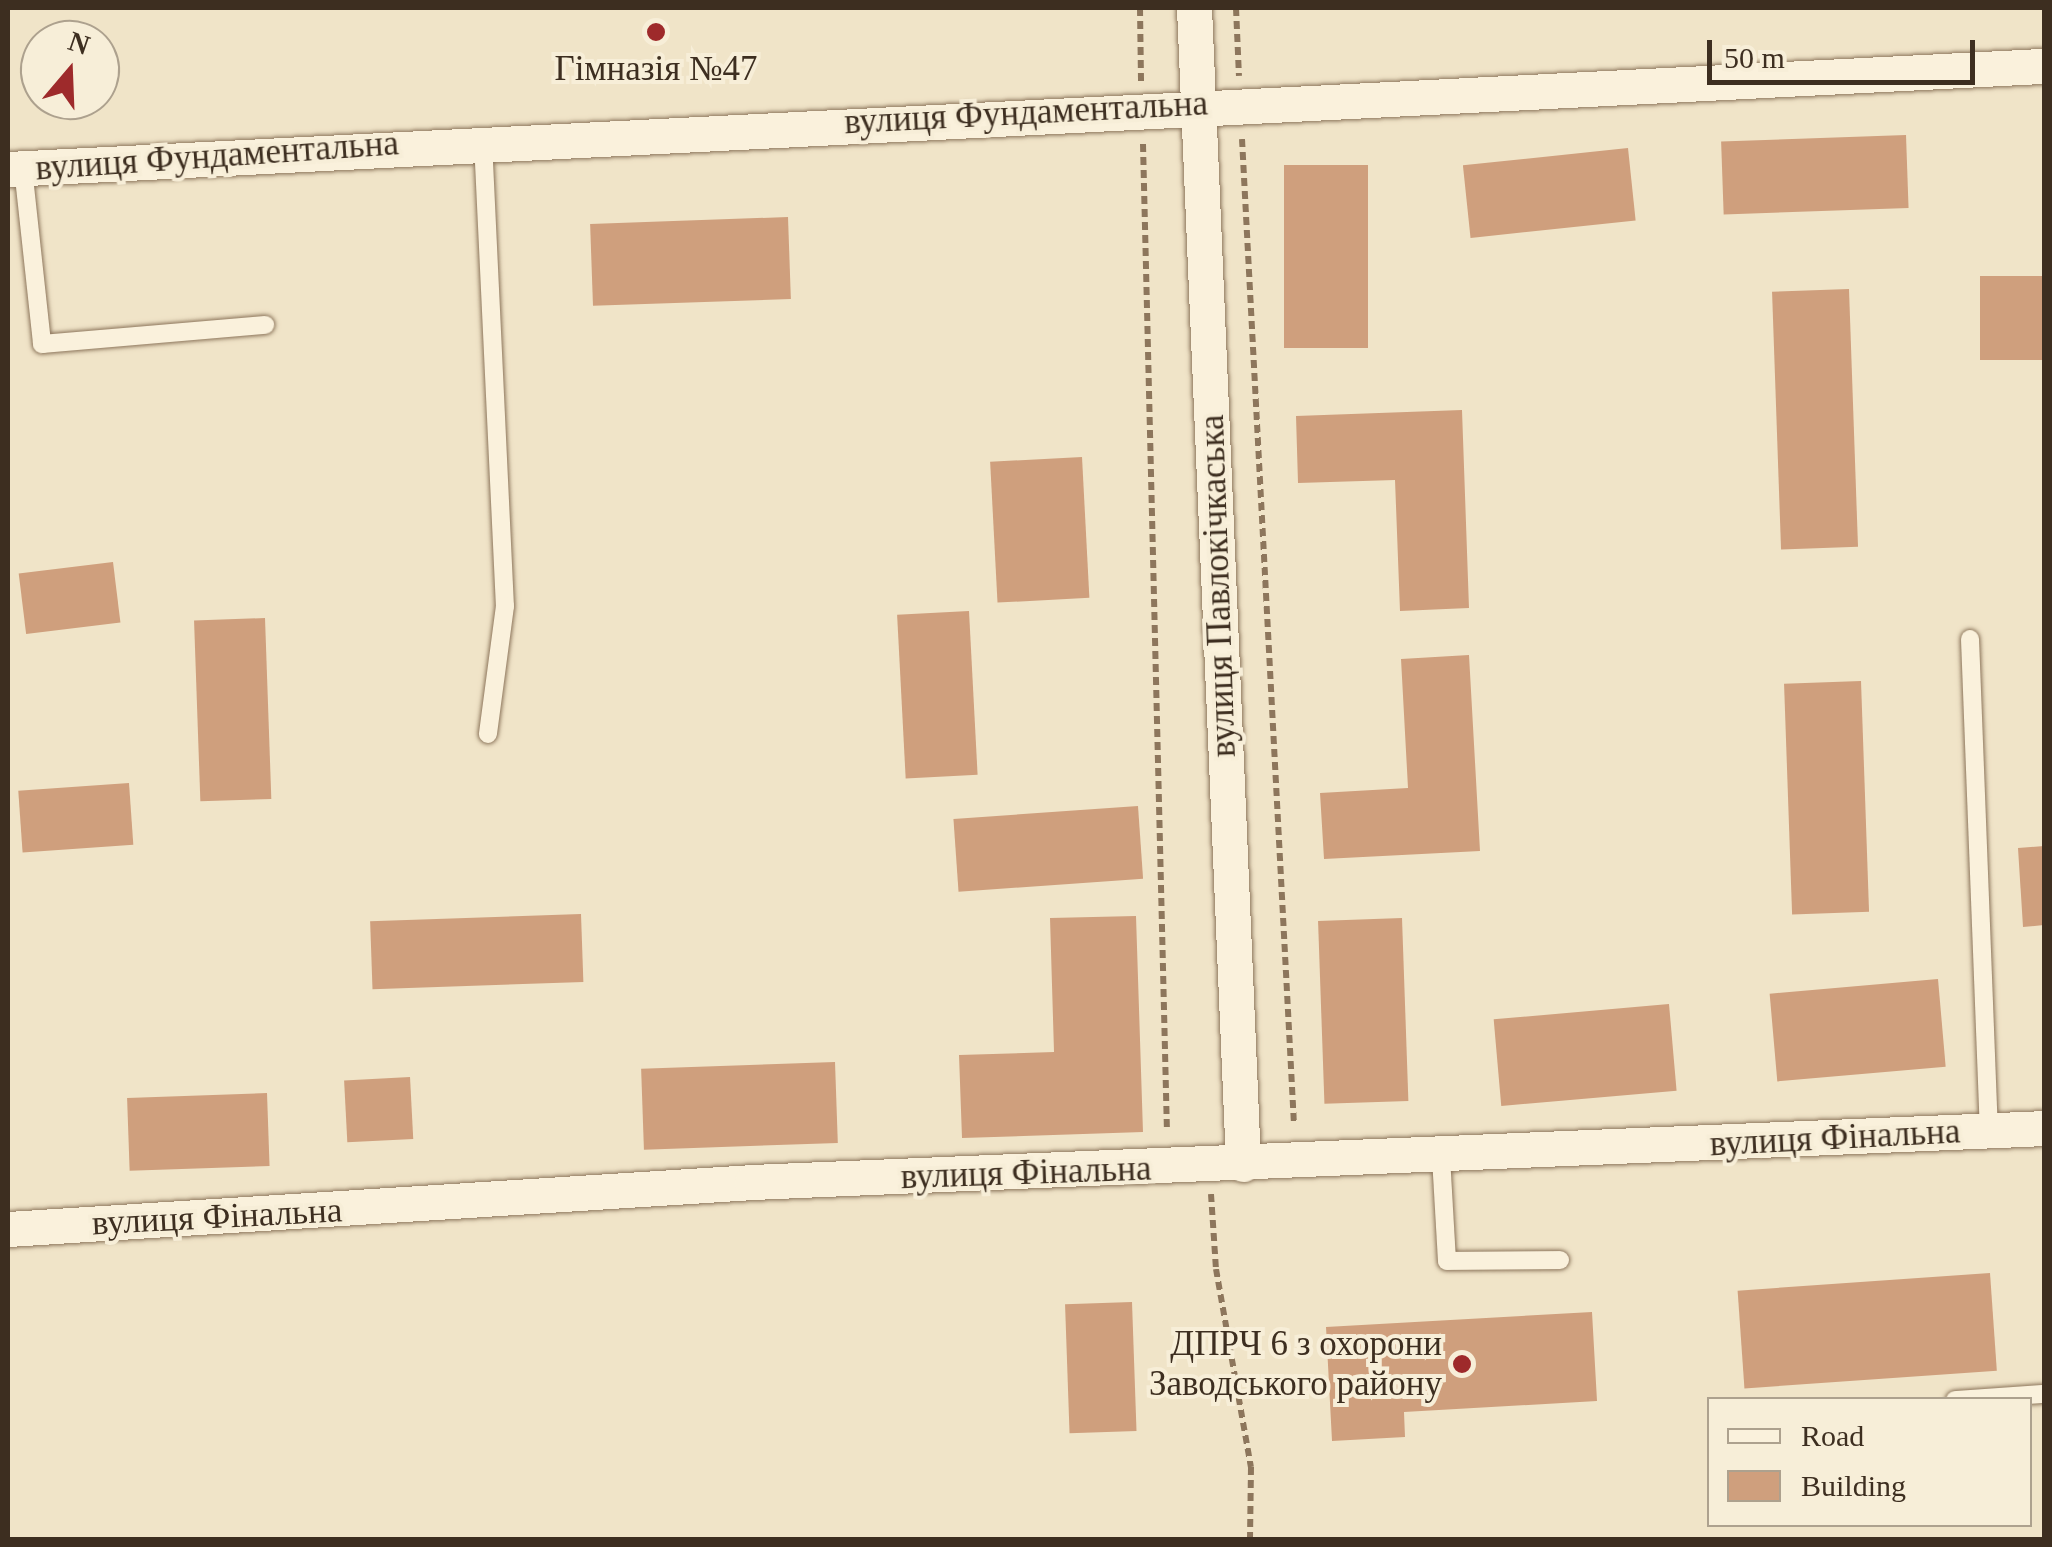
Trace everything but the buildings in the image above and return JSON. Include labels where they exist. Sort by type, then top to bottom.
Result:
[{"type":"street","name":"вулиця Павлокічкаська","points":[[1194,8],[1226,1165]]},
{"type":"street","name":"вулиця Фундаментальна","points":[[15,168],[1142,106],[2044,66]]},
{"type":"street","name":"вулиця Фінальна","points":[[8,1228],[752,1182],[1441,1157],[2044,1128]]},
{"type":"lane","points":[[484,140],[504,606],[488,734]]},
{"type":"lane","points":[[15,168],[42,344],[265,325]]},
{"type":"lane","points":[[1970,639],[1989,1131]]},
{"type":"lane","points":[[1441,1157],[1447,1262],[1560,1260]]},
{"type":"lane","points":[[2000,1397],[2044,1394]]},
{"type":"path","points":[[1140,8],[1168,1167]]},
{"type":"path","points":[[1236,8],[1296,1163]]},
{"type":"path","points":[[1226,1165],[1216,1268],[1251,1467],[1250,1540]]},
{"type":"place","name":"Гімназія №47","points":[[656,32]]},
{"type":"place","name":"ДПРЧ 6 з охорони Заводського району","points":[[1462,1364]]}]
